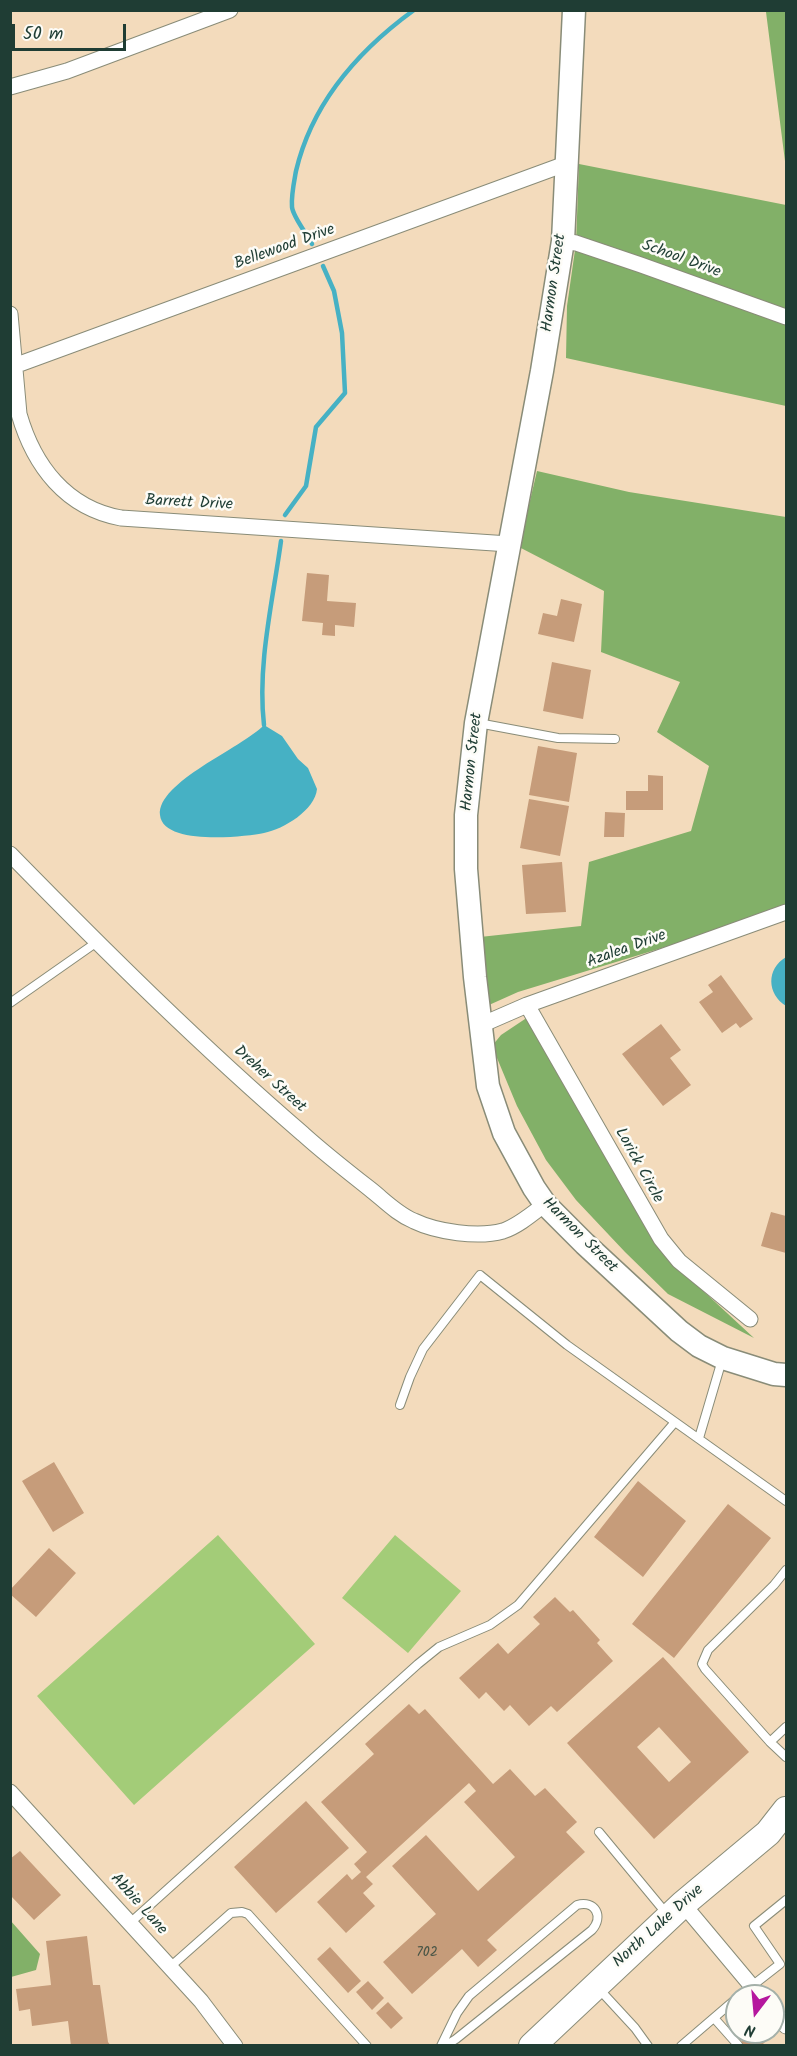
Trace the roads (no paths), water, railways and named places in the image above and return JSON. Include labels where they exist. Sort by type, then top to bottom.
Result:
[{"type":"main road","name":"North Lake Drive","points":[[532,2046],[676,1911],[768,1833],[786,1810]]},
{"type":"street","points":[[10,87],[67,71],[230,10]]},
{"type":"street","name":"Harmon Street","points":[[574,10],[563,241],[542,371],[476,723],[466,815],[466,869],[488,1086],[504,1133],[545,1204],[658,1313],[699,1346],[723,1358],[786,1376]]},
{"type":"street","name":"Bellewood Drive","points":[[14,366],[568,163]]},
{"type":"street","name":"School Drive","points":[[563,241],[576,243],[630,261],[786,317]]},
{"type":"street","name":"Barrett Drive","points":[[10,314],[19,414],[23,427],[35,453],[59,487],[69,497],[93,511],[121,518],[509,544]]},
{"type":"street","name":"Dreher Street","points":[[10,854],[147,991],[271,1107],[391,1207],[414,1221],[454,1232],[486,1234],[504,1230],[519,1223],[545,1204]]},
{"type":"street","name":"Azalea Drive","points":[[481,1025],[527,1005],[786,912]]},
{"type":"street","name":"Lorick Circle","points":[[527,1005],[661,1239],[679,1261],[750,1319]]},
{"type":"street","name":"Abbie Lane","points":[[10,1792],[201,2001],[236,2046]]},
{"type":"street","points":[[676,1911],[738,1984]]},
{"type":"lane","points":[[476,723],[558,738],[615,739]]},
{"type":"lane","points":[[10,1003],[98,942]]},
{"type":"lane","points":[[400,1405],[423,1349],[480,1275],[567,1346],[786,1501]]},
{"type":"lane","points":[[699,1438],[723,1358]]},
{"type":"lane","points":[[130,1923],[418,1664],[439,1647],[490,1625],[518,1605],[675,1422]]},
{"type":"lane","points":[[786,1570],[774,1585],[708,1650],[702,1664],[786,1758]]},
{"type":"lane","points":[[770,1742],[786,1727]]},
{"type":"lane","points":[[599,1832],[676,1911]]},
{"type":"lane","points":[[758,1984],[780,1964],[754,1926],[786,1900]]},
{"type":"lane","points":[[441,2046],[457,2013],[469,1996],[577,1905],[584,1903],[595,1908],[598,1920],[592,1930],[456,2040],[445,2046]]},
{"type":"lane","points":[[170,1967],[231,1913],[248,1914],[367,2046]]},
{"type":"lane","points":[[596,1986],[635,2028],[648,2046]]},
{"type":"lane","points":[[681,2046],[725,2010]]},
{"type":"lane","points":[[714,2018],[738,2045]]},
{"type":"water","points":[[264,725],[282,736],[298,759],[308,768],[317,789],[315,797],[305,811],[289,823],[272,831],[240,836],[189,835],[165,825],[160,815],[163,803],[172,790]]},
{"type":"water","points":[[786,957],[786,1006],[775,995],[771,981],[775,968]]},
{"type":"waterway","points":[[312,244],[295,216],[292,203],[296,171],[313,123],[340,80],[375,42],[414,10]]},
{"type":"waterway","points":[[285,515],[306,486],[316,427],[345,393],[342,333],[334,291],[323,266]]},
{"type":"waterway","points":[[264,725],[262,702],[264,656],[281,541]]}]
